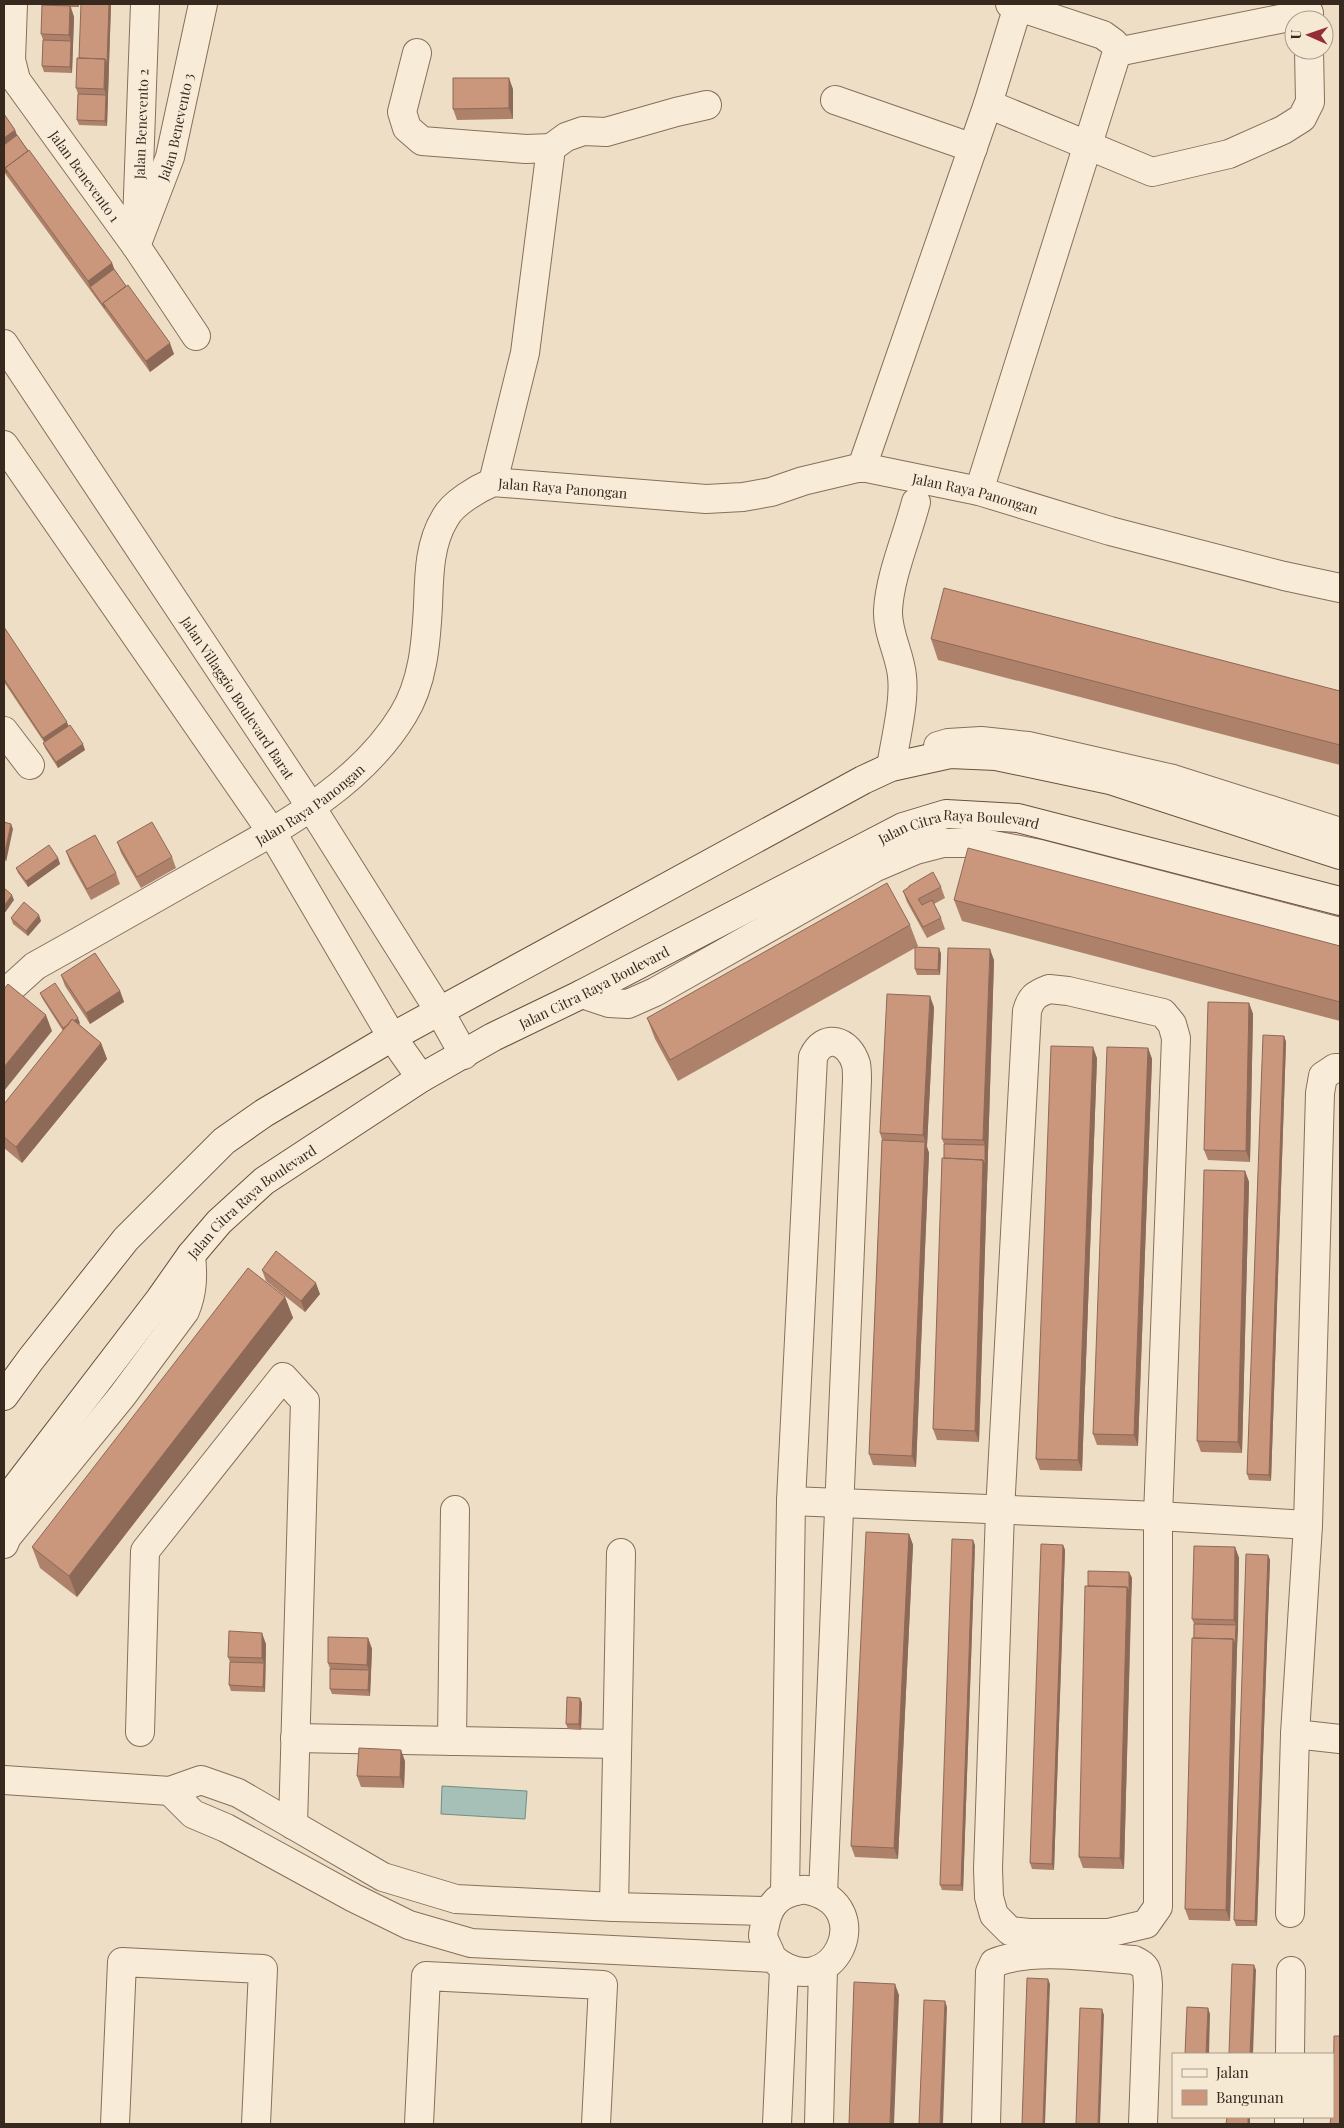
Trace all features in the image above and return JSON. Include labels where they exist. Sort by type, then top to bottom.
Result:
[{"type":"street","name":"Jalan Benevento 1","points":[[13,4],[11,60],[16,80],[136,246],[196,336]]},
{"type":"street","name":"Jalan Benevento 2","points":[[136,246],[145,4]]},
{"type":"street","name":"Jalan Benevento 3","points":[[136,246],[170,157],[203,4]]},
{"type":"street","points":[[862,467],[988,104],[1014,5],[1068,13],[1114,43],[1117,52],[979,491]]},
{"type":"street","points":[[1117,52],[1284,17]]},
{"type":"street","points":[[417,53],[402,112],[407,128],[422,141],[517,148],[551,148],[566,137],[583,131],[606,132],[706,105]]},
{"type":"street","points":[[988,104],[1152,172],[1228,154],[1283,130],[1302,118],[1310,102],[1309,60]]},
{"type":"street","points":[[836,100],[973,148]]},
{"type":"street","points":[[492,482],[525,353],[551,148]]},
{"type":"street","name":"Jalan Villaggio Boulevard Barat","points":[[4,344],[310,807],[440,1012],[464,1055]]},
{"type":"street","points":[[4,445],[271,831],[392,1037],[421,1078]]},
{"type":"street","name":"Jalan Raya Panongan","points":[[4,994],[35,966],[271,831],[333,792],[384,742],[404,714],[417,684],[423,659],[434,541],[445,516],[476,489],[492,482],[706,499],[743,497],[771,492],[803,481],[862,467],[979,491],[1110,531],[1284,576],[1340,588]]},
{"type":"street","points":[[903,765],[903,679],[900,658],[892,637],[888,611],[891,588],[916,502]]},
{"type":"street","points":[[4,731],[30,765]]},
{"type":"street","points":[[4,1396],[126,1239],[224,1141],[264,1113],[392,1037],[863,780],[903,765],[950,754],[996,756],[1110,780],[1170,789],[1340,832]]},
{"type":"street","points":[[1170,789],[1340,856]]},
{"type":"street","name":"Jalan Citra Raya Boulevard","points":[[4,1503],[160,1299],[191,1255],[218,1222],[264,1181],[421,1078],[493,1037],[582,994],[729,918],[870,857],[903,827],[946,814],[1018,818],[1340,901]]},
{"type":"street","points":[[983,843],[985,815]]},
{"type":"street","points":[[582,994],[608,1003],[628,1004],[655,992],[743,942],[870,857],[916,850],[943,843],[983,843],[1040,854],[1340,932]]},
{"type":"street","points":[[1140,880],[1146,852]]},
{"type":"street","points":[[1299,922],[1308,894]]},
{"type":"street","points":[[729,918],[743,942]]},
{"type":"street","points":[[1049,989],[1068,991],[1163,1013],[1172,1024],[1176,1038],[1158,1516],[1158,1907],[1146,1924],[1108,1933],[1029,1933],[1010,1931],[994,1915],[989,1897],[988,1859],[1000,1510],[1027,1011],[1029,1002],[1035,994],[1049,989]]},
{"type":"street","points":[[777,2124],[778,1963],[763,1935],[776,1903],[791,1501],[813,1058],[817,1048],[824,1042],[836,1042],[843,1044],[847,1048],[856,1064],[857,1080],[823,1894]]},
{"type":"street","points":[[1290,1913],[1295,1734],[1308,1525],[1320,1093],[1323,1076],[1335,1068],[1340,1068]]},
{"type":"street","points":[[5,1538],[103,1418],[185,1311],[191,1297],[193,1275],[191,1255]]},
{"type":"street","points":[[140,1732],[145,1551],[283,1377],[305,1401],[292,1825]]},
{"type":"street","points":[[80,1402],[103,1418]]},
{"type":"street","points":[[791,1501],[1158,1516],[1308,1525]]},
{"type":"street","points":[[452,1741],[455,1510]]},
{"type":"street","points":[[614,1907],[621,1553]]},
{"type":"street","points":[[1295,1734],[1340,1739]]},
{"type":"street","points":[[295,1738],[617,1744]]},
{"type":"street","points":[[4,1780],[170,1791],[201,1780],[238,1793],[382,1877],[456,1899],[614,1907],[776,1903],[804,1889],[823,1894],[840,1910],[845,1931],[839,1953],[823,1968],[803,1973],[778,1963],[471,1943],[409,1925],[354,1898],[226,1828],[193,1814],[170,1791]]},
{"type":"street","points":[[986,2124],[990,1972],[994,1963],[1006,1958],[1039,1954],[1134,1960],[1142,1963],[1147,1971],[1144,2124]]},
{"type":"street","points":[[115,2124],[122,1962],[263,1969],[256,2124]]},
{"type":"street","points":[[819,2124],[823,1968]]},
{"type":"street","points":[[1290,2053],[1291,1971]]},
{"type":"street","points":[[419,2124],[426,1976],[603,1985],[596,2124]]},
{"type":"water","points":[[442,1786],[527,1791],[525,1819],[441,1814]]},
{"type":"building","points":[[81,4],[109,4],[107,64],[105,59],[79,58]]},
{"type":"building","points":[[42,5],[70,6],[69,35],[41,34]]},
{"type":"building","points":[[43,40],[71,41],[70,67],[42,66]]},
{"type":"building","points":[[77,58],[105,59],[104,89],[76,88]]},
{"type":"building","points":[[453,78],[509,78],[509,108],[453,109]]},
{"type":"building","points":[[78,94],[106,95],[105,121],[77,120]]},
{"type":"building","points":[[4,114],[15,130],[4,138]]},
{"type":"building","points":[[17,135],[28,151],[5,168],[7,173],[4,169],[4,145]]},
{"type":"building","points":[[29,150],[112,263],[88,281],[5,168]]},
{"type":"building","points":[[114,269],[126,286],[103,303],[105,308],[90,287]]},
{"type":"building","points":[[128,285],[170,343],[146,361],[103,303]]},
{"type":"building","points":[[944,588],[1340,691],[1340,745],[931,639]]},
{"type":"building","points":[[4,627],[67,722],[43,738],[4,679]]},
{"type":"building","points":[[70,725],[83,744],[56,762],[43,743]]},
{"type":"building","points":[[4,822],[11,824],[4,856]]},
{"type":"building","points":[[152,822],[172,857],[137,877],[117,842]]},
{"type":"building","points":[[95,835],[116,873],[87,889],[66,851]]},
{"type":"building","points":[[49,845],[58,858],[26,881],[16,868]]},
{"type":"building","points":[[968,848],[1340,946],[1340,1002],[954,900]]},
{"type":"building","points":[[933,872],[941,887],[918,899],[922,905],[932,900],[941,918],[923,927],[903,891]]},
{"type":"building","points":[[887,883],[910,925],[670,1060],[647,1018]]},
{"type":"building","points":[[4,888],[12,895],[4,906]]},
{"type":"building","points":[[24,902],[39,915],[26,931],[11,918]]},
{"type":"building","points":[[915,947],[939,948],[938,970],[915,969]]},
{"type":"building","points":[[948,948],[990,949],[983,1140],[942,1139]]},
{"type":"building","points":[[95,953],[120,991],[86,1013],[61,975]]},
{"type":"building","points":[[55,983],[78,1018],[74,1021],[72,1019],[63,1028],[40,993]]},
{"type":"building","points":[[8,984],[46,1015],[4,1067],[4,989]]},
{"type":"building","points":[[887,994],[930,996],[923,1135],[880,1133]]},
{"type":"building","points":[[1208,1002],[1249,1003],[1246,1151],[1204,1150]]},
{"type":"building","points":[[72,1019],[101,1043],[16,1147],[4,1137],[4,1104]]},
{"type":"building","points":[[1263,1035],[1284,1036],[1269,1475],[1247,1474]]},
{"type":"building","points":[[1051,1046],[1093,1047],[1078,1460],[1036,1459]]},
{"type":"building","points":[[1107,1047],[1148,1048],[1134,1435],[1093,1434]]},
{"type":"building","points":[[882,1140],[925,1142],[912,1456],[869,1454]]},
{"type":"building","points":[[944,1144],[985,1145],[985,1165],[983,1160],[944,1158]]},
{"type":"building","points":[[942,1158],[983,1160],[975,1431],[933,1429]]},
{"type":"building","points":[[1204,1170],[1245,1171],[1238,1442],[1197,1441]]},
{"type":"building","points":[[276,1251],[316,1283],[301,1301],[262,1270]]},
{"type":"building","points":[[248,1268],[285,1297],[69,1576],[32,1547]]},
{"type":"building","points":[[866,1532],[909,1534],[894,1848],[851,1846]]},
{"type":"building","points":[[952,1539],[973,1540],[961,1885],[940,1885]]},
{"type":"building","points":[[1041,1544],[1063,1545],[1052,1864],[1030,1863]]},
{"type":"building","points":[[1194,1546],[1235,1547],[1234,1620],[1192,1619]]},
{"type":"building","points":[[1246,1554],[1268,1555],[1255,1921],[1234,1920]]},
{"type":"building","points":[[1088,1571],[1129,1572],[1129,1592],[1127,1587],[1088,1586]]},
{"type":"building","points":[[1085,1586],[1127,1587],[1120,1858],[1079,1857]]},
{"type":"building","points":[[1194,1624],[1236,1625],[1235,1645],[1233,1639],[1194,1638]]},
{"type":"building","points":[[229,1631],[262,1633],[262,1658],[228,1657]]},
{"type":"building","points":[[328,1637],[368,1638],[367,1665],[328,1663]]},
{"type":"building","points":[[1192,1638],[1233,1639],[1226,1910],[1185,1909]]},
{"type":"building","points":[[230,1662],[264,1663],[263,1687],[229,1685]]},
{"type":"building","points":[[330,1669],[369,1670],[368,1690],[330,1689]]},
{"type":"building","points":[[567,1697],[580,1698],[579,1724],[566,1724]]},
{"type":"building","points":[[359,1748],[401,1750],[400,1777],[357,1776]]},
{"type":"building","points":[[1232,1964],[1254,1965],[1250,2053],[1229,2053]]},
{"type":"building","points":[[1027,1978],[1048,1979],[1043,2124],[1022,2124]]},
{"type":"building","points":[[854,1982],[895,1984],[890,2124],[849,2124]]},
{"type":"building","points":[[924,2000],[945,2001],[940,2124],[919,2124]]},
{"type":"building","points":[[1187,2007],[1208,2008],[1206,2053],[1185,2053]]},
{"type":"building","points":[[1080,2008],[1102,2009],[1098,2124],[1076,2124]]},
{"type":"building","points":[[1334,2036],[1340,2036],[1340,2124],[1330,2124],[1331,2118],[1334,2118]]},
{"type":"building","points":[[1227,2118],[1248,2118],[1248,2124],[1226,2124]]}]
